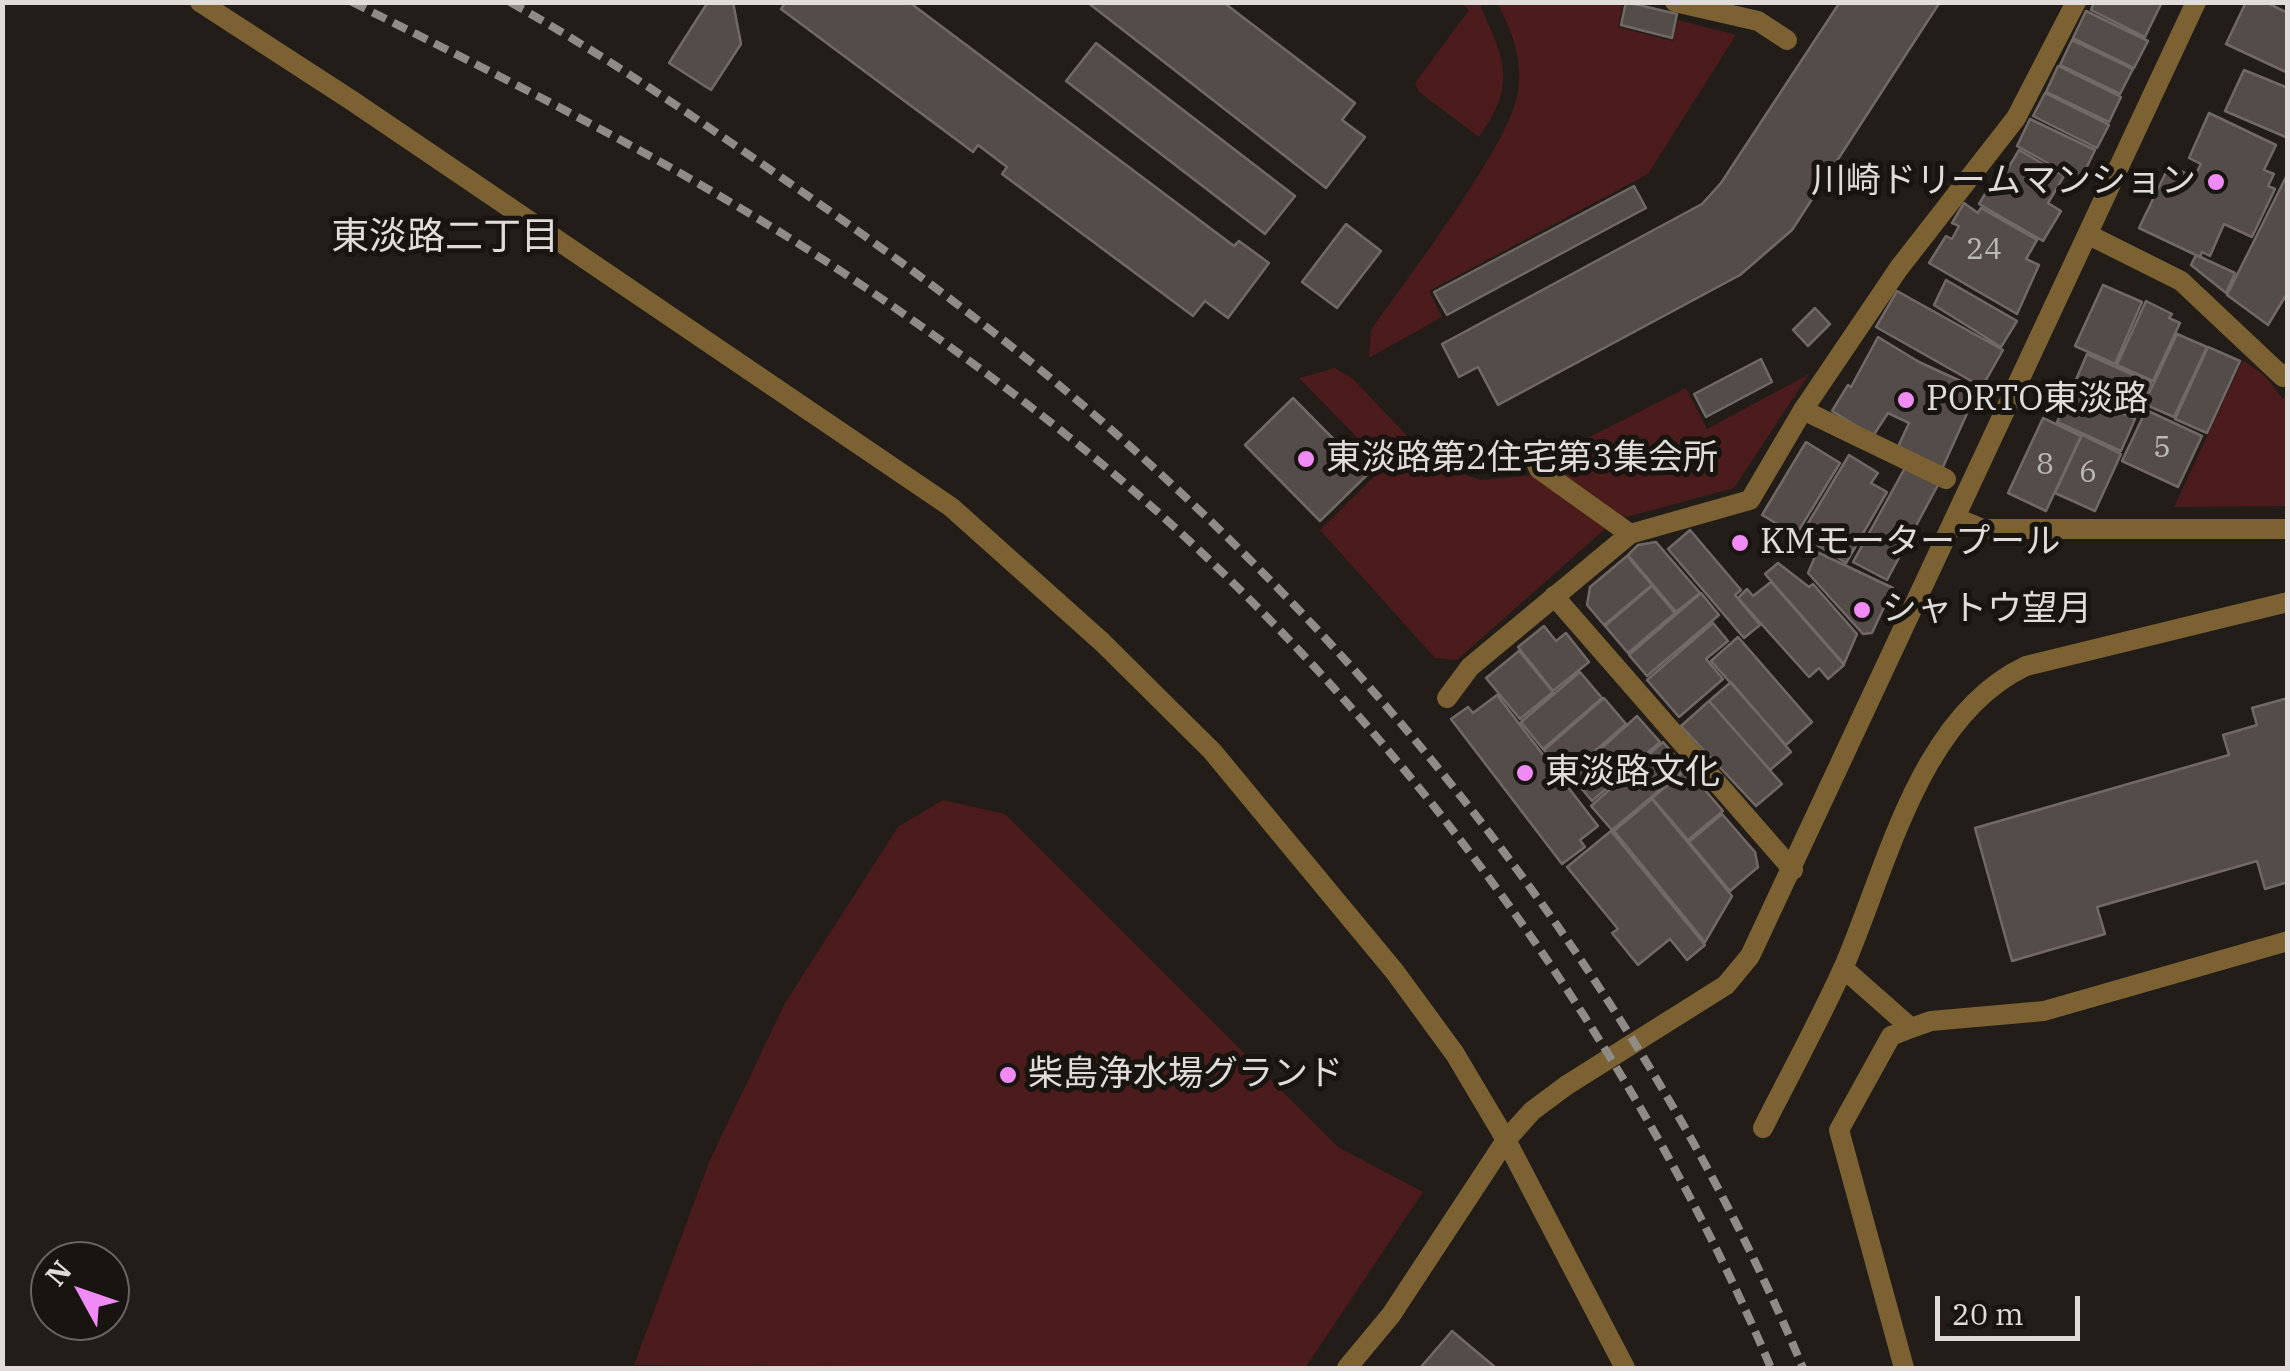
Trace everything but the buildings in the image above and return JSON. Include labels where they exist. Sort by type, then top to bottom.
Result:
[{"type":"street","points":[[200,2],[951,507],[1102,642],[1212,751],[1395,972],[1455,1054],[1506,1140],[1625,1368]]},
{"type":"street","points":[[1675,2],[1722,8],[1758,22],[1787,40]]},
{"type":"street","points":[[1447,698],[1470,666],[1630,534],[1750,500],[1803,410],[1898,268],[2016,118],[2076,2]]},
{"type":"street","points":[[1348,1368],[1390,1315],[1506,1140],[1532,1111],[1726,985],[1750,956],[2196,2]]},
{"type":"street","points":[[2089,235],[2181,281],[2283,377],[2288,373]]},
{"type":"street","points":[[1803,410],[1946,480]]},
{"type":"street","points":[[1530,450],[1540,468],[1630,534]]},
{"type":"street","points":[[1956,518],[1983,529],[2288,529]]},
{"type":"street","points":[[1554,596],[1793,870]]},
{"type":"street","points":[[1763,1128],[1843,968],[1934,750],[1956,720],[1998,679],[2026,666],[2288,602]]},
{"type":"street","points":[[1904,1368],[1839,1130],[1891,1036],[1931,1021],[2044,1011],[2288,941]]},
{"type":"street","points":[[1843,968],[1911,1028]]},
{"type":"shaded area","points":[[1461,3],[1479,3],[1503,70],[1499,100],[1479,137],[1419,92],[1415,83],[1469,10]]},
{"type":"shaded area","points":[[1497,3],[1616,3],[1623,4],[1618,27],[1673,41],[1678,20],[1736,35],[1648,174],[1429,291],[1442,317],[1369,358],[1371,330],[1477,178],[1511,116],[1518,92],[1518,57]]},
{"type":"shaded area","points":[[2243,360],[2264,375],[2283,399],[2287,394],[2287,506],[2174,507]]},
{"type":"shaded area","points":[[1335,368],[1352,378],[1435,465],[1481,480],[1535,475],[1552,456],[1686,388],[1707,429],[1809,374],[1734,488],[1615,520],[1457,660],[1435,658],[1320,530],[1385,466],[1299,378]]},
{"type":"shaded area","name":"柴島浄水場グランド","points":[[943,800],[1005,814],[1338,1147],[1423,1192],[1305,1368],[634,1365],[709,1162],[785,1003],[898,827]]},
{"type":"railway","points":[[352,2],[614,136],[804,247],[910,318],[1038,413],[1200,551],[1288,639],[1372,732],[1452,829],[1527,931],[1597,1036],[1661,1145],[1720,1255],[1771,1368]]},
{"type":"railway","points":[[510,2],[621,69],[730,142],[976,318],[1142,457],[1244,554],[1342,657],[1435,764],[1522,877],[1603,994],[1678,1115],[1744,1240],[1803,1368]]},
{"type":"place","name":"川崎ドリームマンション","points":[[2216,182]]},
{"type":"place","name":"PORTO東淡路","points":[[1906,400]]},
{"type":"place","name":"東淡路第2住宅第3集会所","points":[[1306,459]]},
{"type":"place","name":"KMモータープール","points":[[1740,543]]},
{"type":"place","name":"シャトウ望月","points":[[1862,610]]},
{"type":"place","name":"東淡路文化","points":[[1525,773]]},
{"type":"place","name":"柴島浄水場グランド","points":[[1008,1075]]},
{"type":"district","name":"東淡路二丁目","points":[[445,238]]}]
